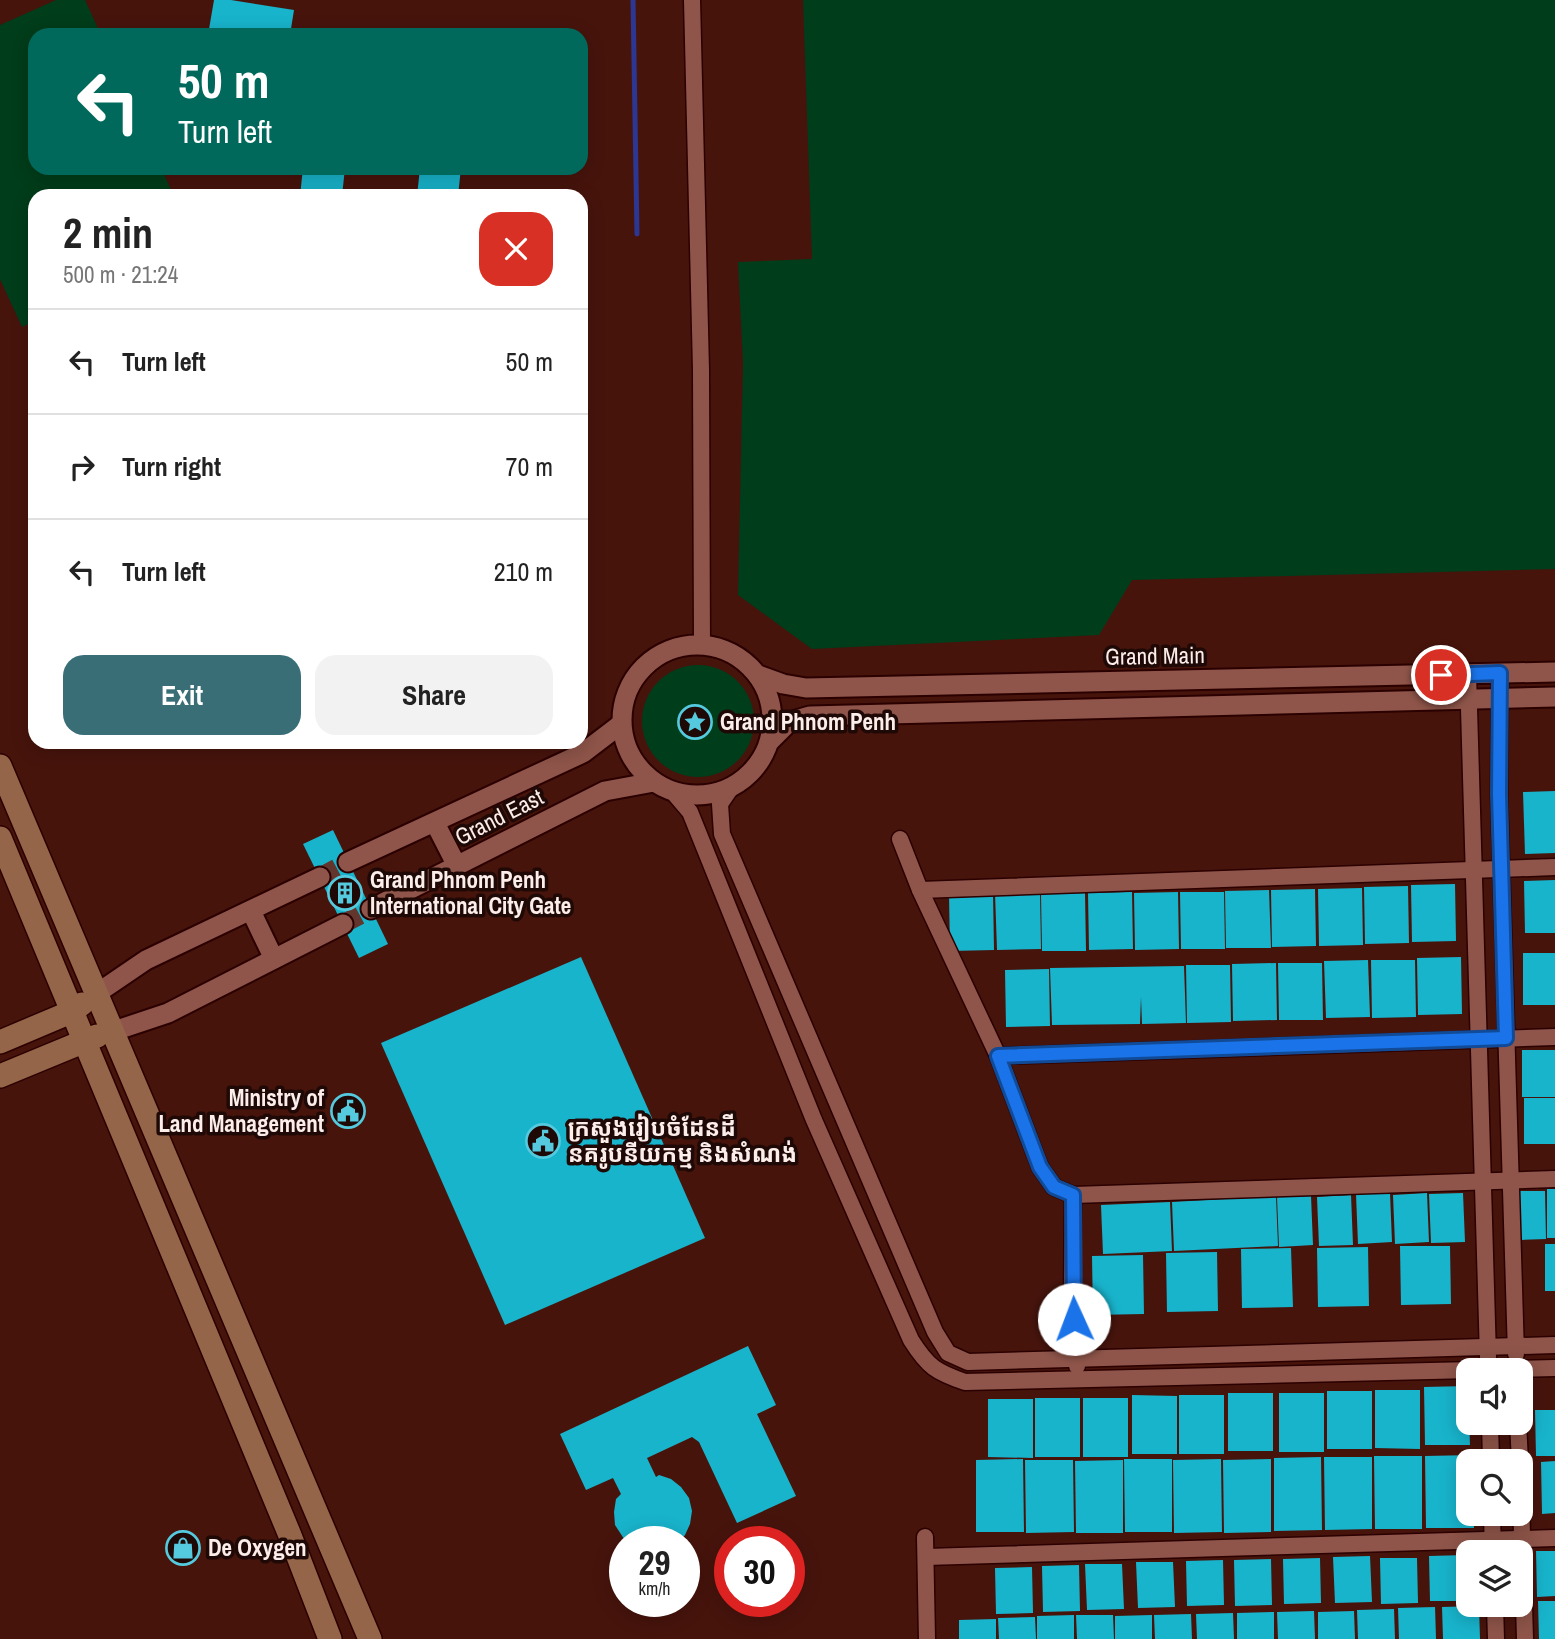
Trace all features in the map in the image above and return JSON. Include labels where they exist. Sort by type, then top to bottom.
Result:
[{"type":"main road","points":[[0,766],[370,1639]]},
{"type":"main road","points":[[2,847],[289,1533],[330,1639]]},
{"type":"main road","points":[[0,1042],[71,1012],[96,994]]},
{"type":"main road","points":[[0,1076],[83,1040],[111,1031]]},
{"type":"street","points":[[692,0],[701,370],[702,645]]},
{"type":"street","points":[[702,645],[723,649],[742,660],[758,675],[768,694],[773,714],[770,741],[759,764],[740,782],[718,793],[696,796],[673,792],[654,782],[638,767],[627,748],[621,724],[622,706],[629,686],[642,668],[659,655],[676,648],[702,645]]},
{"type":"street","name":"Grand Main","points":[[758,675],[783,684],[806,688],[1555,672]]},
{"type":"street","points":[[1500,673],[1499,794],[1517,1358]]},
{"type":"street","points":[[1468,674],[1488,1358]]},
{"type":"street","points":[[770,741],[789,722],[810,716],[1555,697]]},
{"type":"street","name":"Grand East","points":[[348,862],[583,753],[621,724]]},
{"type":"street","name":"Grand East","points":[[371,909],[605,791],[654,782]]},
{"type":"street","points":[[731,788],[720,804],[723,834],[920,1298],[948,1353],[968,1362],[1555,1345]]},
{"type":"street","points":[[673,792],[690,812],[814,1120],[897,1308],[923,1360],[942,1374],[965,1382],[1456,1371]]},
{"type":"street","points":[[435,823],[457,866]]},
{"type":"street","points":[[900,839],[920,890],[998,1056],[1040,1167],[1054,1187],[1073,1195],[1555,1179]]},
{"type":"street","points":[[920,890],[1555,867]]},
{"type":"street","points":[[96,994],[146,960],[320,877]]},
{"type":"street","points":[[251,911],[274,959]]},
{"type":"street","points":[[111,1031],[168,1013],[343,924]]},
{"type":"street","points":[[998,1056],[1555,1037]]},
{"type":"street","points":[[1073,1195],[1072,1300],[1077,1379]]},
{"type":"street","points":[[897,1308],[920,1298]]},
{"type":"street","points":[[942,1374],[954,1356]]},
{"type":"street","points":[[1533,1369],[1555,1368]]},
{"type":"street","points":[[1522,1526],[1522,1540],[1555,1538]]},
{"type":"street","points":[[925,1537],[927,1639]]},
{"type":"street","points":[[926,1557],[1456,1547]]},
{"type":"street","points":[[1495,1617],[1496,1639]]},
{"type":"street","points":[[1524,1617],[1525,1639]]},
{"type":"green space","points":[[56,0],[85,0],[98,28],[28,28],[28,175],[164,175],[171,189],[28,189],[28,324],[22,327],[0,279],[0,25]]},
{"type":"green space","points":[[803,0],[1555,0],[1555,569],[1132,580],[1099,635],[812,649],[738,595],[743,363],[738,262],[812,259]]},
{"type":"green space","points":[[698,665],[720,669],[738,681],[750,699],[754,721],[750,743],[738,761],[720,773],[698,777],[676,773],[658,761],[646,743],[642,721],[646,699],[658,681],[676,669]]},
{"type":"building","points":[[214,0],[231,0],[294,10],[291,28],[209,28]]},
{"type":"building","points":[[302,175],[344,175],[343,189],[301,189]]},
{"type":"building","points":[[419,175],[460,175],[459,189],[418,189]]},
{"type":"building","points":[[1555,791],[1555,853],[1525,854],[1523,792]]},
{"type":"building","name":"Grand Phnom Penh International City Gate","points":[[333,830],[388,944],[359,958],[303,844]]},
{"type":"building","points":[[1555,880],[1555,933],[1525,933],[1524,881]]},
{"type":"building","points":[[1455,884],[1456,941],[1412,942],[1411,885]]},
{"type":"building","points":[[1408,886],[1409,943],[1365,944],[1364,887]]},
{"type":"building","points":[[1362,888],[1363,945],[1319,946],[1318,889]]},
{"type":"building","points":[[1315,889],[1316,946],[1272,947],[1271,890]]},
{"type":"building","points":[[1269,890],[1271,948],[1226,948],[1225,891]]},
{"type":"building","points":[[1040,892],[1041,949],[997,950],[995,893]]},
{"type":"building","points":[[1132,892],[1133,949],[1089,950],[1088,893]]},
{"type":"building","points":[[1178,892],[1179,949],[1135,950],[1134,893]]},
{"type":"building","points":[[1180,892],[1224,892],[1225,949],[1181,949]]},
{"type":"building","points":[[993,893],[994,950],[950,951],[949,894]]},
{"type":"building","points":[[1085,893],[1086,951],[1042,951],[1041,894]]},
{"type":"building","points":[[1523,953],[1555,953],[1555,1005],[1523,1005]]},
{"type":"building","name":"ក្រសួងរៀបចំដែនដី នគរូបនីយកម្ម និងសំណង់","points":[[581,957],[705,1238],[505,1325],[381,1043]]},
{"type":"building","points":[[1461,957],[1462,1014],[1418,1015],[1417,958]]},
{"type":"building","points":[[1368,960],[1370,1017],[1326,1018],[1324,961]]},
{"type":"building","points":[[1371,960],[1415,960],[1416,1017],[1372,1018]]},
{"type":"building","points":[[1276,963],[1277,1020],[1233,1021],[1232,964]]},
{"type":"building","points":[[1278,963],[1322,963],[1323,1020],[1279,1020]]},
{"type":"building","points":[[1186,965],[1230,965],[1231,1022],[1187,1023]]},
{"type":"building","points":[[1184,966],[1186,1023],[1142,1024],[1141,997],[1140,1024],[1052,1025],[1050,968]]},
{"type":"building","points":[[1049,969],[1050,1026],[1006,1027],[1005,970]]},
{"type":"building","points":[[1522,1050],[1555,1050],[1555,1097],[1522,1097]]},
{"type":"building","points":[[1524,1098],[1555,1098],[1555,1144],[1524,1144]]},
{"type":"building","points":[[1547,1189],[1555,1189],[1555,1238],[1547,1238]]},
{"type":"building","points":[[1519,1191],[1545,1191],[1546,1239],[1520,1240]]},
{"type":"building","points":[[1390,1193],[1392,1242],[1358,1244],[1356,1194]]},
{"type":"building","points":[[1427,1193],[1429,1242],[1395,1244],[1393,1195]]},
{"type":"building","points":[[1463,1193],[1465,1242],[1431,1243],[1429,1194]]},
{"type":"building","points":[[1351,1195],[1353,1245],[1319,1246],[1317,1197]]},
{"type":"building","points":[[1276,1196],[1278,1246],[1174,1251],[1172,1202]]},
{"type":"building","points":[[1311,1196],[1313,1245],[1279,1247],[1277,1197]]},
{"type":"building","points":[[1170,1202],[1172,1251],[1103,1254],[1101,1205]]},
{"type":"building","points":[[1545,1244],[1555,1244],[1555,1291],[1545,1291]]},
{"type":"building","points":[[1400,1246],[1450,1246],[1451,1304],[1401,1305]]},
{"type":"building","points":[[1368,1247],[1369,1306],[1318,1307],[1317,1248]]},
{"type":"building","points":[[1291,1248],[1293,1307],[1242,1308],[1241,1249]]},
{"type":"building","points":[[1217,1252],[1218,1311],[1167,1312],[1166,1253]]},
{"type":"building","points":[[1143,1255],[1144,1314],[1093,1315],[1092,1256]]},
{"type":"building","points":[[748,1346],[776,1405],[757,1414],[796,1496],[737,1523],[699,1442],[692,1437],[647,1458],[656,1477],[659,1475],[671,1479],[689,1498],[692,1511],[689,1526],[616,1526],[616,1499],[621,1494],[613,1478],[586,1490],[560,1434]]},
{"type":"building","points":[[1456,1386],[1456,1435],[1470,1435],[1470,1445],[1425,1445],[1424,1387]]},
{"type":"building","points":[[1375,1390],[1420,1390],[1420,1449],[1375,1448]]},
{"type":"building","points":[[1327,1391],[1372,1391],[1372,1449],[1327,1449]]},
{"type":"building","points":[[1228,1393],[1273,1393],[1273,1451],[1228,1451]]},
{"type":"building","points":[[1279,1393],[1324,1393],[1324,1452],[1279,1452]]},
{"type":"building","points":[[1132,1395],[1177,1396],[1177,1454],[1132,1454]]},
{"type":"building","points":[[1179,1395],[1224,1395],[1224,1454],[1179,1454]]},
{"type":"building","points":[[1035,1398],[1080,1398],[1080,1457],[1035,1457]]},
{"type":"building","points":[[1083,1398],[1128,1398],[1128,1457],[1083,1457]]},
{"type":"building","points":[[988,1399],[1033,1399],[1033,1458],[988,1457]]},
{"type":"building","points":[[1535,1410],[1555,1410],[1555,1456],[1536,1456]]},
{"type":"building","points":[[1456,1455],[1456,1526],[1474,1528],[1426,1528],[1425,1456]]},
{"type":"building","points":[[1374,1456],[1422,1456],[1422,1529],[1375,1529]]},
{"type":"building","points":[[1321,1457],[1322,1530],[1274,1531],[1274,1458]]},
{"type":"building","points":[[1324,1457],[1372,1457],[1372,1529],[1325,1530]]},
{"type":"building","points":[[1023,1459],[1024,1532],[976,1532],[976,1460]]},
{"type":"building","points":[[1124,1459],[1172,1459],[1172,1532],[1125,1532]]},
{"type":"building","points":[[1221,1459],[1222,1532],[1174,1533],[1173,1460]]},
{"type":"building","points":[[1271,1459],[1271,1532],[1224,1533],[1223,1460]]},
{"type":"building","points":[[1025,1460],[1073,1460],[1074,1532],[1026,1533]]},
{"type":"building","points":[[1123,1460],[1123,1533],[1076,1533],[1075,1461]]},
{"type":"building","points":[[1555,1461],[1555,1513],[1542,1514],[1541,1462]]},
{"type":"building","points":[[1536,1551],[1555,1551],[1555,1596],[1537,1597]]},
{"type":"building","points":[[1456,1555],[1456,1601],[1430,1601],[1429,1556]]},
{"type":"building","points":[[1370,1556],[1372,1602],[1335,1603],[1333,1557]]},
{"type":"building","points":[[1320,1558],[1321,1603],[1284,1604],[1283,1559]]},
{"type":"building","points":[[1380,1558],[1417,1558],[1418,1603],[1381,1604]]},
{"type":"building","points":[[1271,1559],[1272,1605],[1235,1606],[1234,1560]]},
{"type":"building","points":[[1223,1560],[1224,1605],[1187,1606],[1186,1561]]},
{"type":"building","points":[[1136,1562],[1173,1562],[1175,1607],[1138,1608]]},
{"type":"building","points":[[1085,1564],[1122,1564],[1124,1609],[1087,1610]]},
{"type":"building","points":[[1079,1565],[1080,1611],[1043,1612],[1042,1566]]},
{"type":"building","points":[[1032,1567],[1033,1613],[996,1614],[995,1568]]},
{"type":"building","points":[[1538,1601],[1555,1601],[1555,1639],[1539,1639]]},
{"type":"building","points":[[1435,1607],[1436,1639],[1399,1639],[1398,1608]]},
{"type":"building","points":[[1442,1607],[1456,1607],[1456,1617],[1479,1617],[1480,1639],[1443,1639]]},
{"type":"building","points":[[1394,1609],[1395,1639],[1358,1639],[1357,1610]]},
{"type":"building","points":[[1314,1611],[1315,1639],[1278,1639],[1277,1612]]},
{"type":"building","points":[[1354,1611],[1355,1639],[1318,1639],[1318,1612]]},
{"type":"building","points":[[1274,1612],[1274,1639],[1237,1639],[1237,1613]]},
{"type":"building","points":[[1233,1613],[1234,1639],[1197,1639],[1196,1614]]},
{"type":"building","points":[[1191,1614],[1192,1639],[1155,1639],[1154,1615]]},
{"type":"building","points":[[1074,1615],[1074,1639],[1037,1639],[1037,1616]]},
{"type":"building","points":[[1076,1615],[1113,1615],[1114,1639],[1077,1639]]},
{"type":"building","points":[[1152,1615],[1152,1639],[1115,1639],[1115,1616]]},
{"type":"building","points":[[1035,1617],[1036,1639],[999,1639],[998,1618]]},
{"type":"building","points":[[996,1619],[996,1639],[959,1639],[959,1620]]},
{"type":"waterway","points":[[633,0],[637,234]]},
{"type":"tunnel","points":[[320,877],[348,862]]},
{"type":"tunnel","points":[[343,924],[371,909]]},
{"type":"place","name":"Grand Phnom Penh","points":[[695,722]]},
{"type":"place","name":"Grand Phnom Penh International City Gate","points":[[345,893]]},
{"type":"place","name":"Ministry of Land Management","points":[[348,1111]]},
{"type":"place","name":"ក្រសួងរៀបចំដែនដី នគរូបនីយកម្ម និងសំណង់","points":[[543,1141]]},
{"type":"place","name":"De Oxygen","points":[[183,1548]]},
{"type":"route","points":[[1074,1319],[1073,1195],[1054,1187],[1040,1167],[998,1056],[1506,1038],[1499,794],[1500,673],[1441,675]]}]
